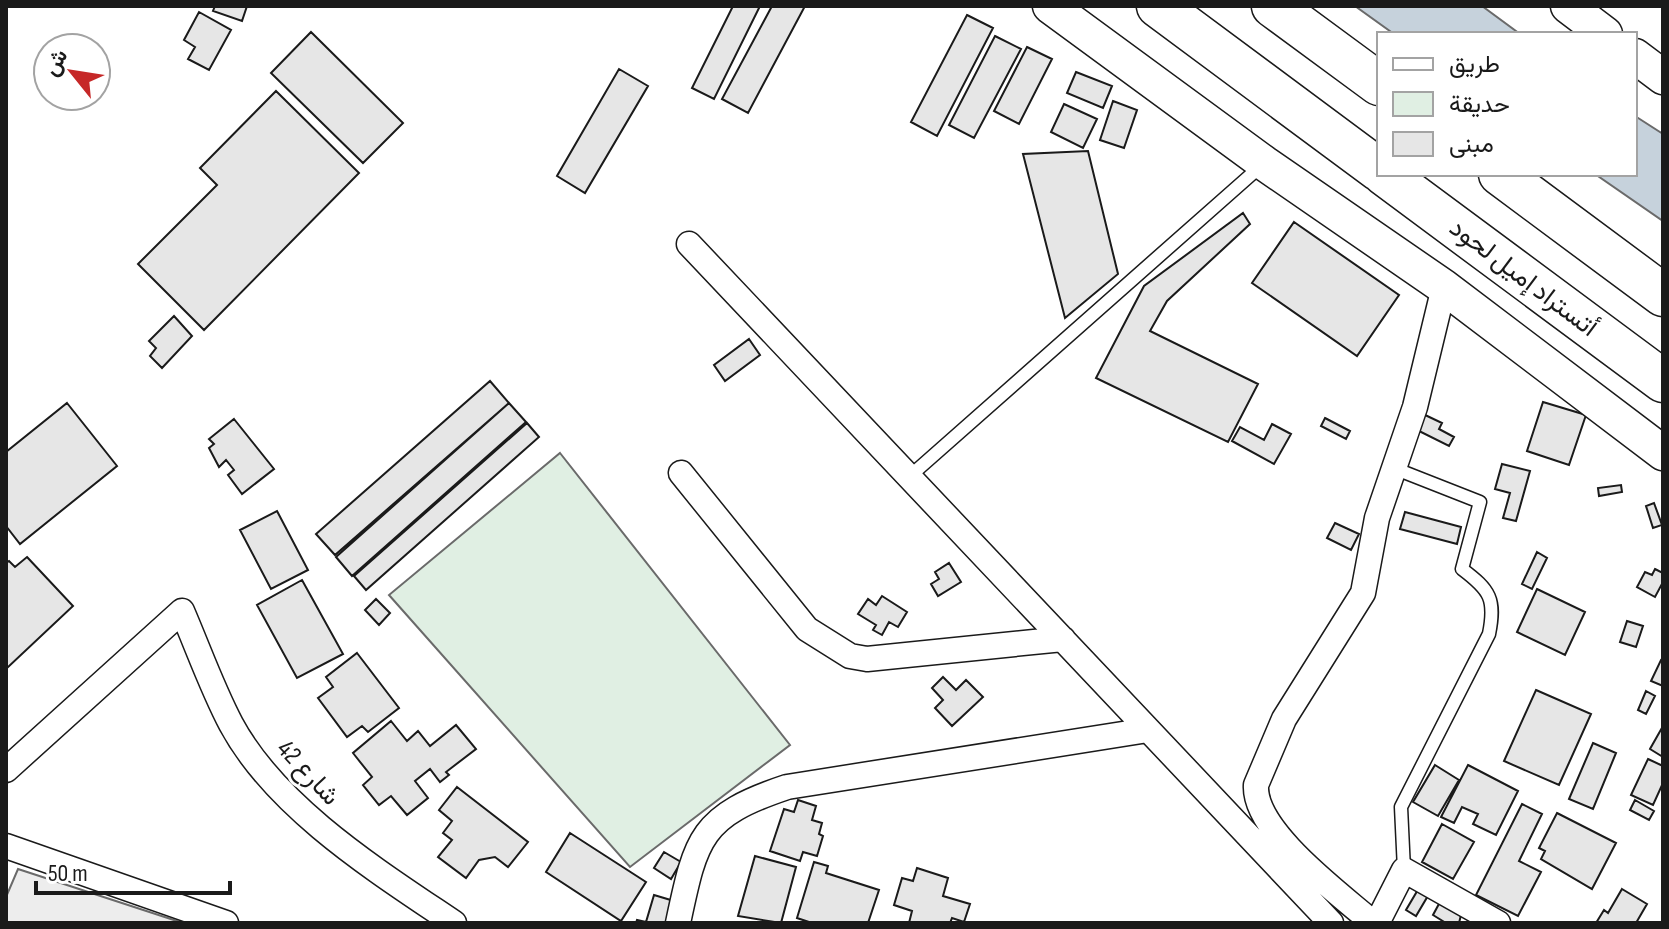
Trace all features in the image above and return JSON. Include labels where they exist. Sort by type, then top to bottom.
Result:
[{"type":"highway","points":[[1158,6],[1377,169]]},
{"type":"highway","points":[[1273,6],[1377,83]]},
{"type":"highway","name":"أتستراد إميل لحود","points":[[1387,176],[1663,381]]},
{"type":"highway","points":[[1503,176],[1663,295]]},
{"type":"street","points":[[1050,6],[1264,163],[1444,287],[1663,453]]},
{"type":"street","points":[[1568,6],[1602,32]]},
{"type":"street","points":[[1637,58],[1663,77]]},
{"type":"street","points":[[689,244],[1331,923]]},
{"type":"street","points":[[1444,287],[1396,469],[1377,518],[1363,593],[1349,621],[1284,719],[1264,763],[1255,797],[1269,825],[1375,923],[1404,870],[1498,923]]},
{"type":"street","points":[[681,473],[807,629],[850,656],[867,659],[1063,639]]},
{"type":"street","name":"شارع 42","points":[[6,770],[182,611],[232,726],[270,776],[315,823],[454,923]]},
{"type":"street","points":[[678,923],[694,852],[716,822],[734,808],[787,787],[1148,730]]},
{"type":"street","points":[[6,846],[226,923]]},
{"type":"lane","points":[[909,477],[1264,163]]},
{"type":"lane","points":[[1396,469],[1480,502],[1462,569],[1484,585],[1492,602],[1493,616],[1489,634],[1401,807],[1404,870]]},
{"type":"green space","points":[[560,453],[790,745],[630,867],[389,595]]},
{"type":"shaded area","points":[[1355,6],[1482,6],[1517,32],[1391,32]]},
{"type":"shaded area","points":[[1637,117],[1663,134],[1663,221],[1598,176],[1637,176]]},
{"type":"shaded area","points":[[18,869],[183,923],[6,923],[6,897]]},
{"type":"building","points":[[215,6],[247,6],[242,21],[213,11]]},
{"type":"building","points":[[733,6],[760,6],[714,99],[692,88]]},
{"type":"building","points":[[772,6],[805,6],[748,113],[722,99]]},
{"type":"building","points":[[199,12],[231,30],[209,70],[188,59],[195,47],[184,40]]},
{"type":"building","points":[[967,15],[993,28],[937,136],[911,122]]},
{"type":"building","points":[[311,32],[403,123],[363,163],[271,73]]},
{"type":"building","points":[[995,36],[1021,49],[974,138],[949,125]]},
{"type":"building","points":[[1027,47],[1052,59],[1019,124],[994,111]]},
{"type":"building","points":[[619,69],[648,86],[585,193],[557,176]]},
{"type":"building","points":[[1076,72],[1112,86],[1103,108],[1067,93]]},
{"type":"building","points":[[276,91],[359,173],[204,330],[138,264],[217,185],[200,168]]},
{"type":"building","points":[[1113,101],[1137,110],[1124,148],[1100,140]]},
{"type":"building","points":[[1064,104],[1097,119],[1083,148],[1051,132]]},
{"type":"building","points":[[1088,151],[1118,274],[1065,318],[1023,154]]},
{"type":"building","points":[[1243,213],[1250,224],[1167,301],[1150,331],[1258,384],[1228,442],[1096,378],[1144,286]]},
{"type":"building","points":[[1294,222],[1399,295],[1357,356],[1252,283]]},
{"type":"building","points":[[174,316],[192,336],[162,368],[150,356],[156,348],[149,341]]},
{"type":"building","points":[[749,339],[760,355],[725,381],[714,365]]},
{"type":"building","points":[[490,381],[509,403],[335,555],[316,534]]},
{"type":"building","points":[[1543,402],[1586,415],[1569,465],[1527,451]]},
{"type":"building","points":[[67,403],[117,466],[20,544],[6,526],[6,452]]},
{"type":"building","points":[[509,403],[526,422],[352,576],[336,557]]},
{"type":"building","points":[[1423,414],[1442,423],[1439,429],[1454,437],[1449,446],[1415,429]]},
{"type":"building","points":[[1325,418],[1350,431],[1346,439],[1321,426]]},
{"type":"building","points":[[234,419],[274,469],[242,494],[228,475],[234,470],[226,460],[219,467],[209,448],[214,444],[209,439]]},
{"type":"building","points":[[527,423],[539,437],[366,590],[354,576]]},
{"type":"building","points":[[1272,424],[1291,434],[1274,464],[1232,441],[1240,427],[1264,440]]},
{"type":"building","points":[[1502,464],[1530,471],[1516,521],[1503,518],[1510,493],[1495,489]]},
{"type":"building","points":[[1621,485],[1622,492],[1599,496],[1598,488]]},
{"type":"building","points":[[1654,503],[1662,525],[1653,528],[1646,506]]},
{"type":"building","points":[[277,511],[308,570],[271,589],[240,530]]},
{"type":"building","points":[[1405,512],[1461,527],[1457,544],[1400,529]]},
{"type":"building","points":[[1335,523],[1359,534],[1351,550],[1327,538]]},
{"type":"building","points":[[1537,552],[1547,558],[1532,589],[1522,584]]},
{"type":"building","points":[[27,557],[73,606],[6,669],[6,563],[9,561],[15,567]]},
{"type":"building","points":[[949,563],[961,582],[938,596],[931,584],[939,579],[935,572]]},
{"type":"building","points":[[1655,569],[1663,573],[1663,582],[1655,597],[1637,587],[1645,572],[1652,575]]},
{"type":"building","points":[[302,580],[343,654],[297,678],[257,605]]},
{"type":"building","points":[[1537,589],[1585,612],[1565,655],[1517,632]]},
{"type":"building","points":[[882,596],[907,612],[898,627],[889,622],[882,635],[873,630],[876,625],[858,614],[868,599],[876,605]]},
{"type":"building","points":[[376,599],[390,613],[379,625],[365,610]]},
{"type":"building","points":[[1627,621],[1643,626],[1636,647],[1620,642]]},
{"type":"building","points":[[357,653],[399,708],[368,732],[362,726],[347,737],[318,698],[333,687],[326,677]]},
{"type":"building","points":[[1663,661],[1663,686],[1651,681]]},
{"type":"building","points":[[943,677],[956,690],[966,680],[983,697],[952,726],[935,708],[943,700],[932,688]]},
{"type":"building","points":[[1536,690],[1591,714],[1559,785],[1504,761]]},
{"type":"building","points":[[1646,691],[1655,696],[1646,714],[1638,710]]},
{"type":"building","points":[[391,721],[407,741],[418,731],[430,746],[456,725],[476,749],[446,772],[449,775],[440,782],[430,769],[415,781],[428,798],[407,815],[391,796],[379,805],[363,785],[372,777],[353,753]]},
{"type":"building","points":[[1663,726],[1663,757],[1650,749]]},
{"type":"building","points":[[1593,743],[1616,753],[1593,809],[1569,799]]},
{"type":"building","points":[[1648,759],[1663,766],[1663,783],[1653,805],[1631,795]]},
{"type":"building","points":[[1435,765],[1459,780],[1438,816],[1413,802]]},
{"type":"building","points":[[1468,765],[1518,791],[1496,835],[1473,824],[1478,814],[1462,807],[1454,823],[1441,817]]},
{"type":"building","points":[[457,787],[528,842],[508,867],[495,857],[479,860],[466,878],[438,857],[452,840],[443,833],[452,821],[439,810]]},
{"type":"building","points":[[798,800],[816,806],[812,820],[822,823],[819,834],[823,836],[817,856],[803,852],[800,861],[770,851],[784,809],[794,812]]},
{"type":"building","points":[[1635,800],[1654,811],[1649,820],[1630,810]]},
{"type":"building","points":[[1522,804],[1542,814],[1519,861],[1541,872],[1518,916],[1476,895]]},
{"type":"building","points":[[1557,813],[1616,843],[1592,889],[1541,859],[1545,851],[1539,848]]},
{"type":"building","points":[[1442,824],[1474,842],[1453,879],[1422,862]]},
{"type":"building","points":[[570,833],[646,882],[621,921],[546,872]]},
{"type":"building","points":[[664,852],[681,862],[671,879],[654,868]]},
{"type":"building","points":[[755,856],[796,867],[781,923],[738,916]]},
{"type":"building","points":[[814,862],[828,866],[826,873],[879,890],[868,923],[812,923],[797,918]]},
{"type":"building","points":[[917,868],[948,878],[943,896],[970,904],[964,922],[952,918],[950,923],[909,923],[912,911],[894,905],[902,878],[913,881]]},
{"type":"building","points":[[1419,888],[1429,894],[1416,916],[1406,910]]},
{"type":"building","points":[[1622,889],[1647,904],[1636,923],[1596,923],[1604,910],[1608,913]]},
{"type":"building","points":[[654,895],[674,901],[668,923],[636,923],[637,920],[646,922]]},
{"type":"building","points":[[1440,902],[1461,915],[1459,923],[1446,923],[1433,915]]}]
